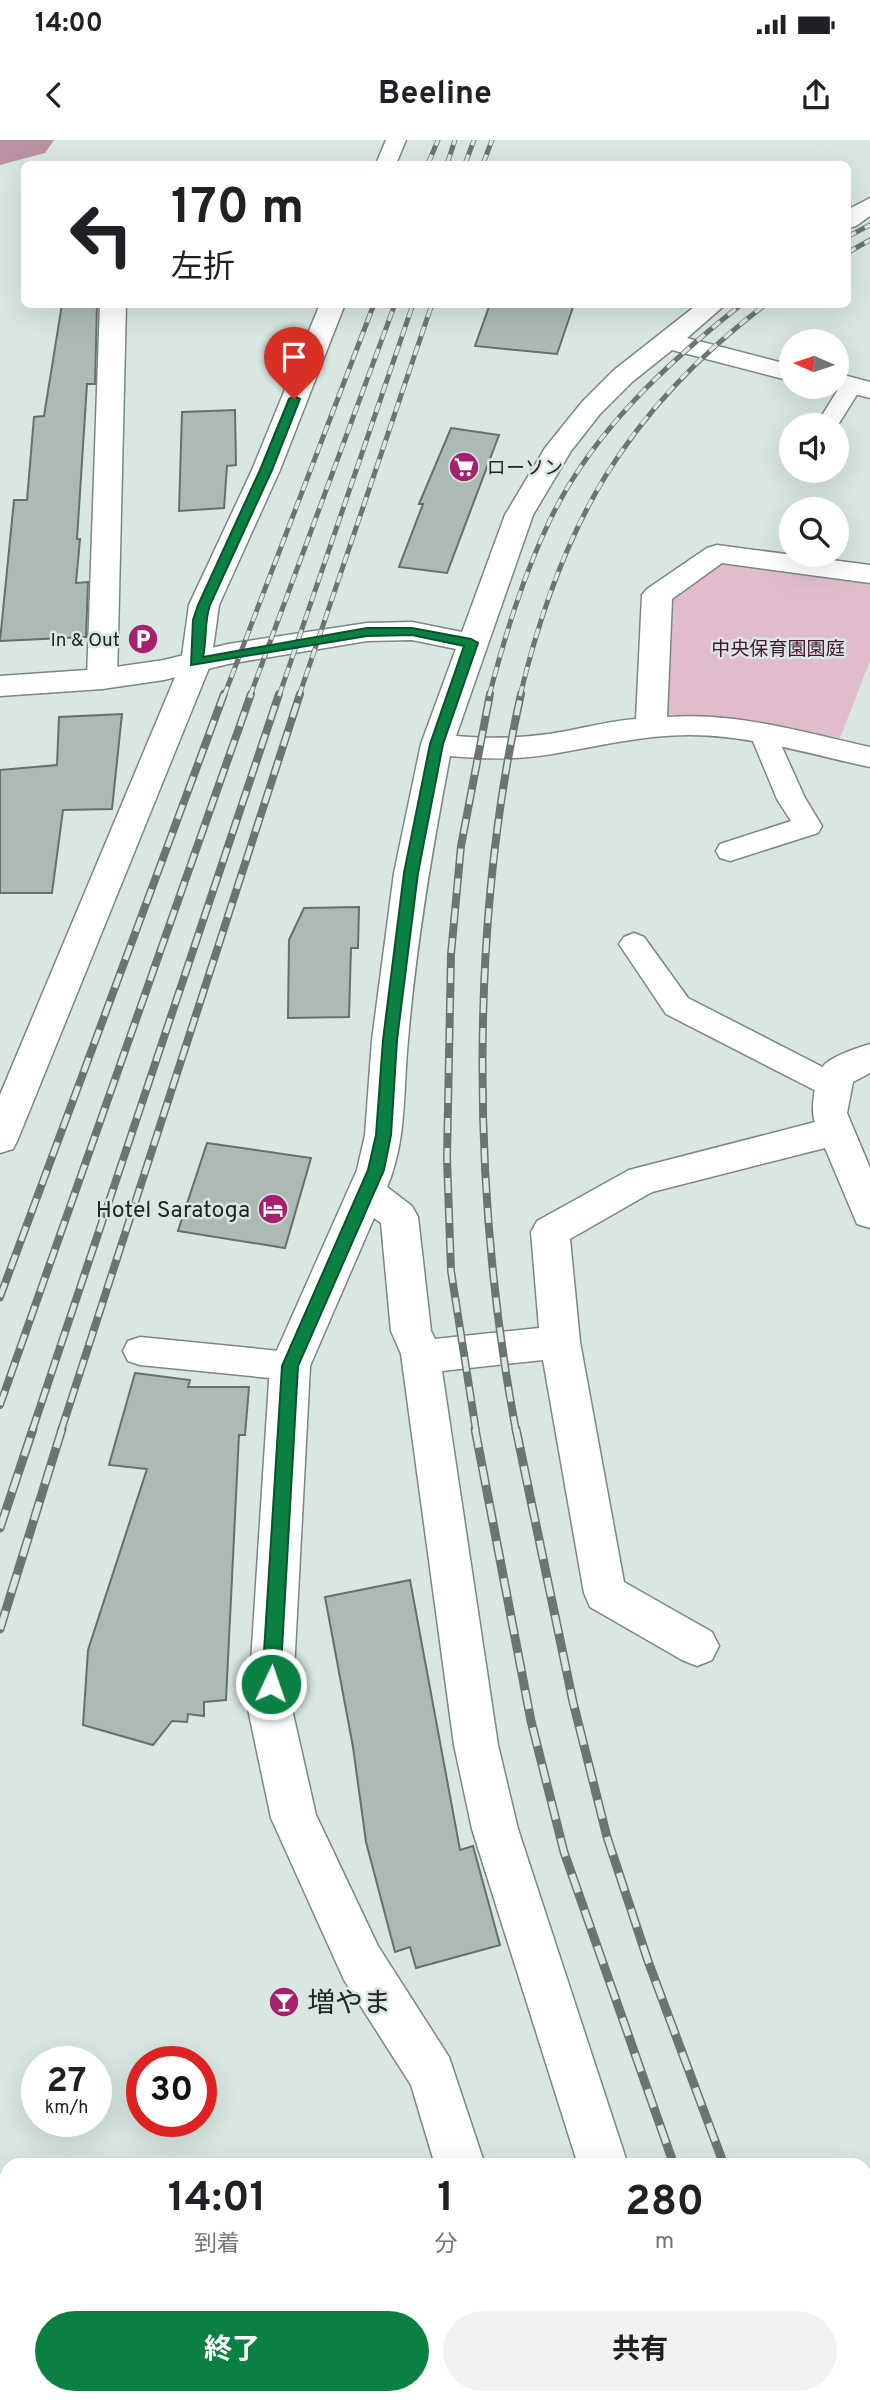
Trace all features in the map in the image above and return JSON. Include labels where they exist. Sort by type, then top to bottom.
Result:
[{"type":"street","points":[[851,218],[870,205]]},
{"type":"street","points":[[102,679],[113,308]]},
{"type":"street","points":[[0,1139],[196,663],[201,638],[199,620],[204,605],[266,470],[330,308]]},
{"type":"street","points":[[458,2158],[432,2074],[361,1963],[294,1818],[270,1709],[290,1366],[376,1170],[383,1135],[390,1040],[411,873],[437,744],[519,515],[559,448],[591,408],[666,340],[709,308]]},
{"type":"street","points":[[666,340],[779,370]]},
{"type":"street","points":[[652,727],[657,595],[718,554],[870,575]]},
{"type":"street","points":[[0,686],[102,679],[164,670],[250,650],[367,632],[412,631],[471,643]]},
{"type":"street","points":[[437,744],[485,749],[550,744],[609,731],[690,725],[734,728],[870,757]]},
{"type":"street","points":[[870,1058],[837,1074],[829,1113],[870,1213]]},
{"type":"street","points":[[697,1646],[604,1593],[560,1342],[550,1232],[642,1180],[837,1131]]},
{"type":"street","points":[[364,1195],[378,1199],[399,1217],[411,1331],[416,1345],[426,1356],[560,1342]]},
{"type":"street","points":[[420,1356],[476,1745],[495,1829],[601,2158]]},
{"type":"lane","points":[[387,161],[396,140]]},
{"type":"lane","points":[[835,413],[853,386]]},
{"type":"lane","points":[[730,851],[808,826],[791,799],[763,734]]},
{"type":"lane","points":[[634,944],[677,1006],[835,1087]]},
{"type":"lane","points":[[140,1351],[290,1366]]},
{"type":"green space","name":"中央保育園園庭","points":[[718,561],[870,581],[870,661],[840,738],[737,720],[664,714],[672,594]]},
{"type":"building","points":[[61,308],[97,308],[95,384],[87,384],[77,539],[80,539],[76,583],[88,582],[86,637],[0,641],[14,500],[27,500],[34,417],[44,416]]},
{"type":"building","points":[[489,308],[573,308],[557,354],[475,346]]},
{"type":"building","points":[[235,410],[236,465],[227,466],[224,508],[179,511],[182,412]]},
{"type":"building","points":[[451,428],[499,435],[447,573],[399,567],[423,504],[419,504]]},
{"type":"building","points":[[122,714],[112,809],[63,810],[52,893],[0,893],[0,770],[57,765],[59,717]]},
{"type":"building","points":[[359,907],[358,948],[351,948],[349,1017],[288,1018],[289,940],[304,908]]},
{"type":"building","points":[[207,1143],[311,1158],[285,1248],[178,1231]]},
{"type":"building","points":[[135,1373],[190,1380],[188,1387],[249,1387],[245,1435],[239,1435],[226,1700],[204,1702],[204,1716],[188,1714],[187,1722],[172,1721],[153,1745],[83,1725],[88,1650],[147,1469],[109,1465]]},
{"type":"building","points":[[410,1580],[460,1850],[473,1846],[500,1945],[416,1968],[410,1947],[395,1952],[366,1842],[353,1747],[325,1597]]},
{"type":"waterway","points":[[0,147],[23,140]]},
{"type":"railway","points":[[429,161],[438,140]]},
{"type":"railway","points":[[448,161],[455,140]]},
{"type":"railway","points":[[466,161],[474,140]]},
{"type":"railway","points":[[484,161],[492,140]]},
{"type":"railway","points":[[851,235],[870,225]]},
{"type":"railway","points":[[851,251],[870,240]]},
{"type":"railway","points":[[224,696],[372,308]]},
{"type":"railway","points":[[250,696],[394,308]]},
{"type":"railway","points":[[279,696],[412,308]]},
{"type":"railway","points":[[299,696],[431,308]]},
{"type":"railway","points":[[489,696],[523,584],[540,541],[567,488],[587,457],[634,401],[686,350],[737,308]]},
{"type":"railway","points":[[520,696],[556,578],[579,525],[606,476],[637,430],[674,386],[761,308]]},
{"type":"railway","points":[[0,1297],[224,694]]},
{"type":"railway","points":[[0,1405],[251,694]]},
{"type":"railway","points":[[32,1431],[279,694]]},
{"type":"railway","points":[[61,1431],[300,694]]},
{"type":"railway","points":[[476,1431],[451,1271],[447,1158],[451,954],[461,846],[490,694]]},
{"type":"railway","points":[[516,1431],[501,1342],[491,1250],[482,1062],[492,874],[504,783],[521,694]]},
{"type":"railway","points":[[0,1528],[33,1429]]},
{"type":"railway","points":[[0,1629],[62,1429]]},
{"type":"railway","points":[[475,1429],[531,1721],[564,1852],[672,2158]]},
{"type":"railway","points":[[516,1429],[573,1702],[607,1837],[648,1961],[721,2158]]},
{"type":"place","name":"ローソン","points":[[464,467]]},
{"type":"place","name":"In & Out","points":[[143,639]]},
{"type":"place","name":"Hotel Saratoga","points":[[273,1209]]},
{"type":"place","name":"増やま","points":[[284,2002]]},
{"type":"route","points":[[271,1684],[290,1366],[376,1170],[383,1135],[390,1040],[411,873],[437,744],[471,643],[412,631],[367,632],[228,654],[196,663],[201,638],[199,620],[204,605],[266,470],[294,399]]}]
